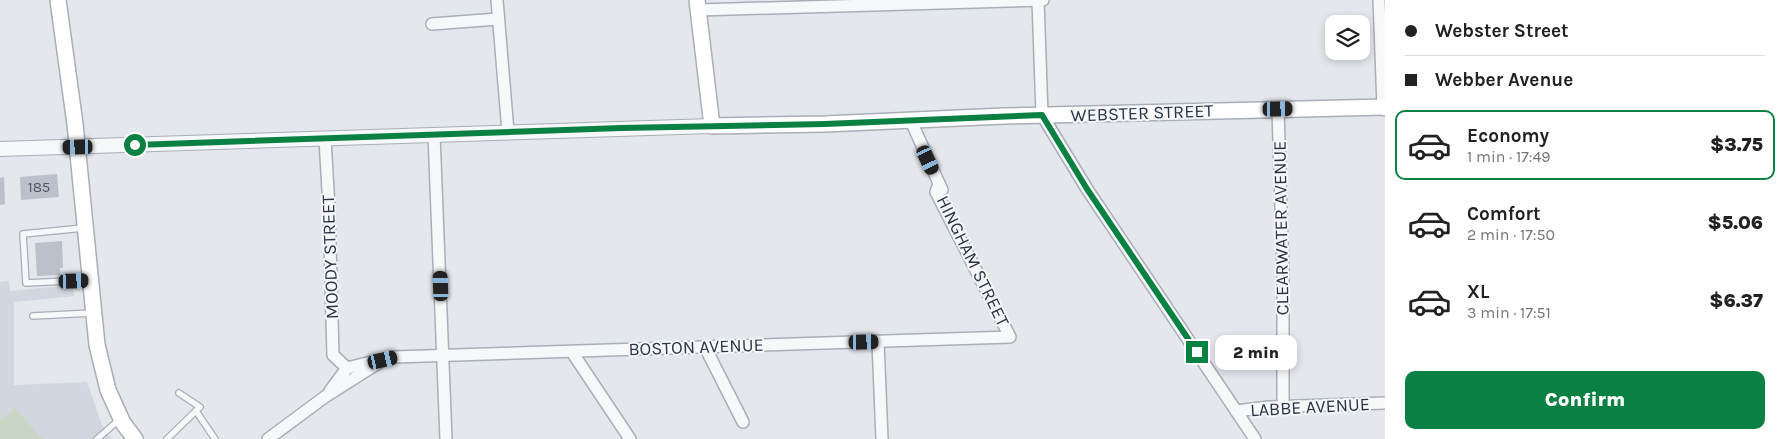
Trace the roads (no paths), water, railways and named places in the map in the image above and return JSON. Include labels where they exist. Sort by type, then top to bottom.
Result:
[{"type":"main road","points":[[58,0],[78,147],[92,313],[102,374],[120,418],[135,439]]},
{"type":"main road","points":[[698,5],[712,126]]},
{"type":"main road","name":"WEBSTER STREET","points":[[712,126],[911,121],[1042,115],[1384,108]]},
{"type":"street","points":[[497,0],[508,132]]},
{"type":"street","points":[[1038,0],[1042,115],[1087,189],[1255,439]]},
{"type":"street","points":[[698,5],[1043,0]]},
{"type":"street","points":[[1379,0],[1384,108]]},
{"type":"street","points":[[432,24],[498,19]]},
{"type":"street","name":"CLEARWATER AVENUE","points":[[1278,109],[1283,273],[1282,407]]},
{"type":"street","points":[[911,121],[947,200]]},
{"type":"street","name":"WEBSTER STREET","points":[[0,149],[712,126]]},
{"type":"street","points":[[434,135],[446,439]]},
{"type":"street","name":"MOODY STREET","points":[[325,139],[330,208],[333,355],[347,368]]},
{"type":"street","name":"HINGHAM STREET","points":[[939,184],[936,192],[1010,337]]},
{"type":"street","name":"BOSTON AVENUE","points":[[326,396],[347,368],[394,357],[1010,337]]},
{"type":"street","points":[[878,342],[882,439]]},
{"type":"street","points":[[705,346],[743,422]]},
{"type":"street","points":[[572,352],[630,439]]},
{"type":"street","name":"BOSTON AVENUE","points":[[268,439],[326,396],[383,360]]},
{"type":"street","name":"LABBE AVENUE","points":[[1236,411],[1282,407],[1385,403]]},
{"type":"lane","points":[[85,228],[23,234],[26,283],[90,280]]},
{"type":"lane","points":[[32,316],[92,313]]},
{"type":"lane","points":[[167,439],[200,406],[179,393]]},
{"type":"lane","points":[[196,411],[215,439]]},
{"type":"lane","points":[[97,439],[120,418]]}]
